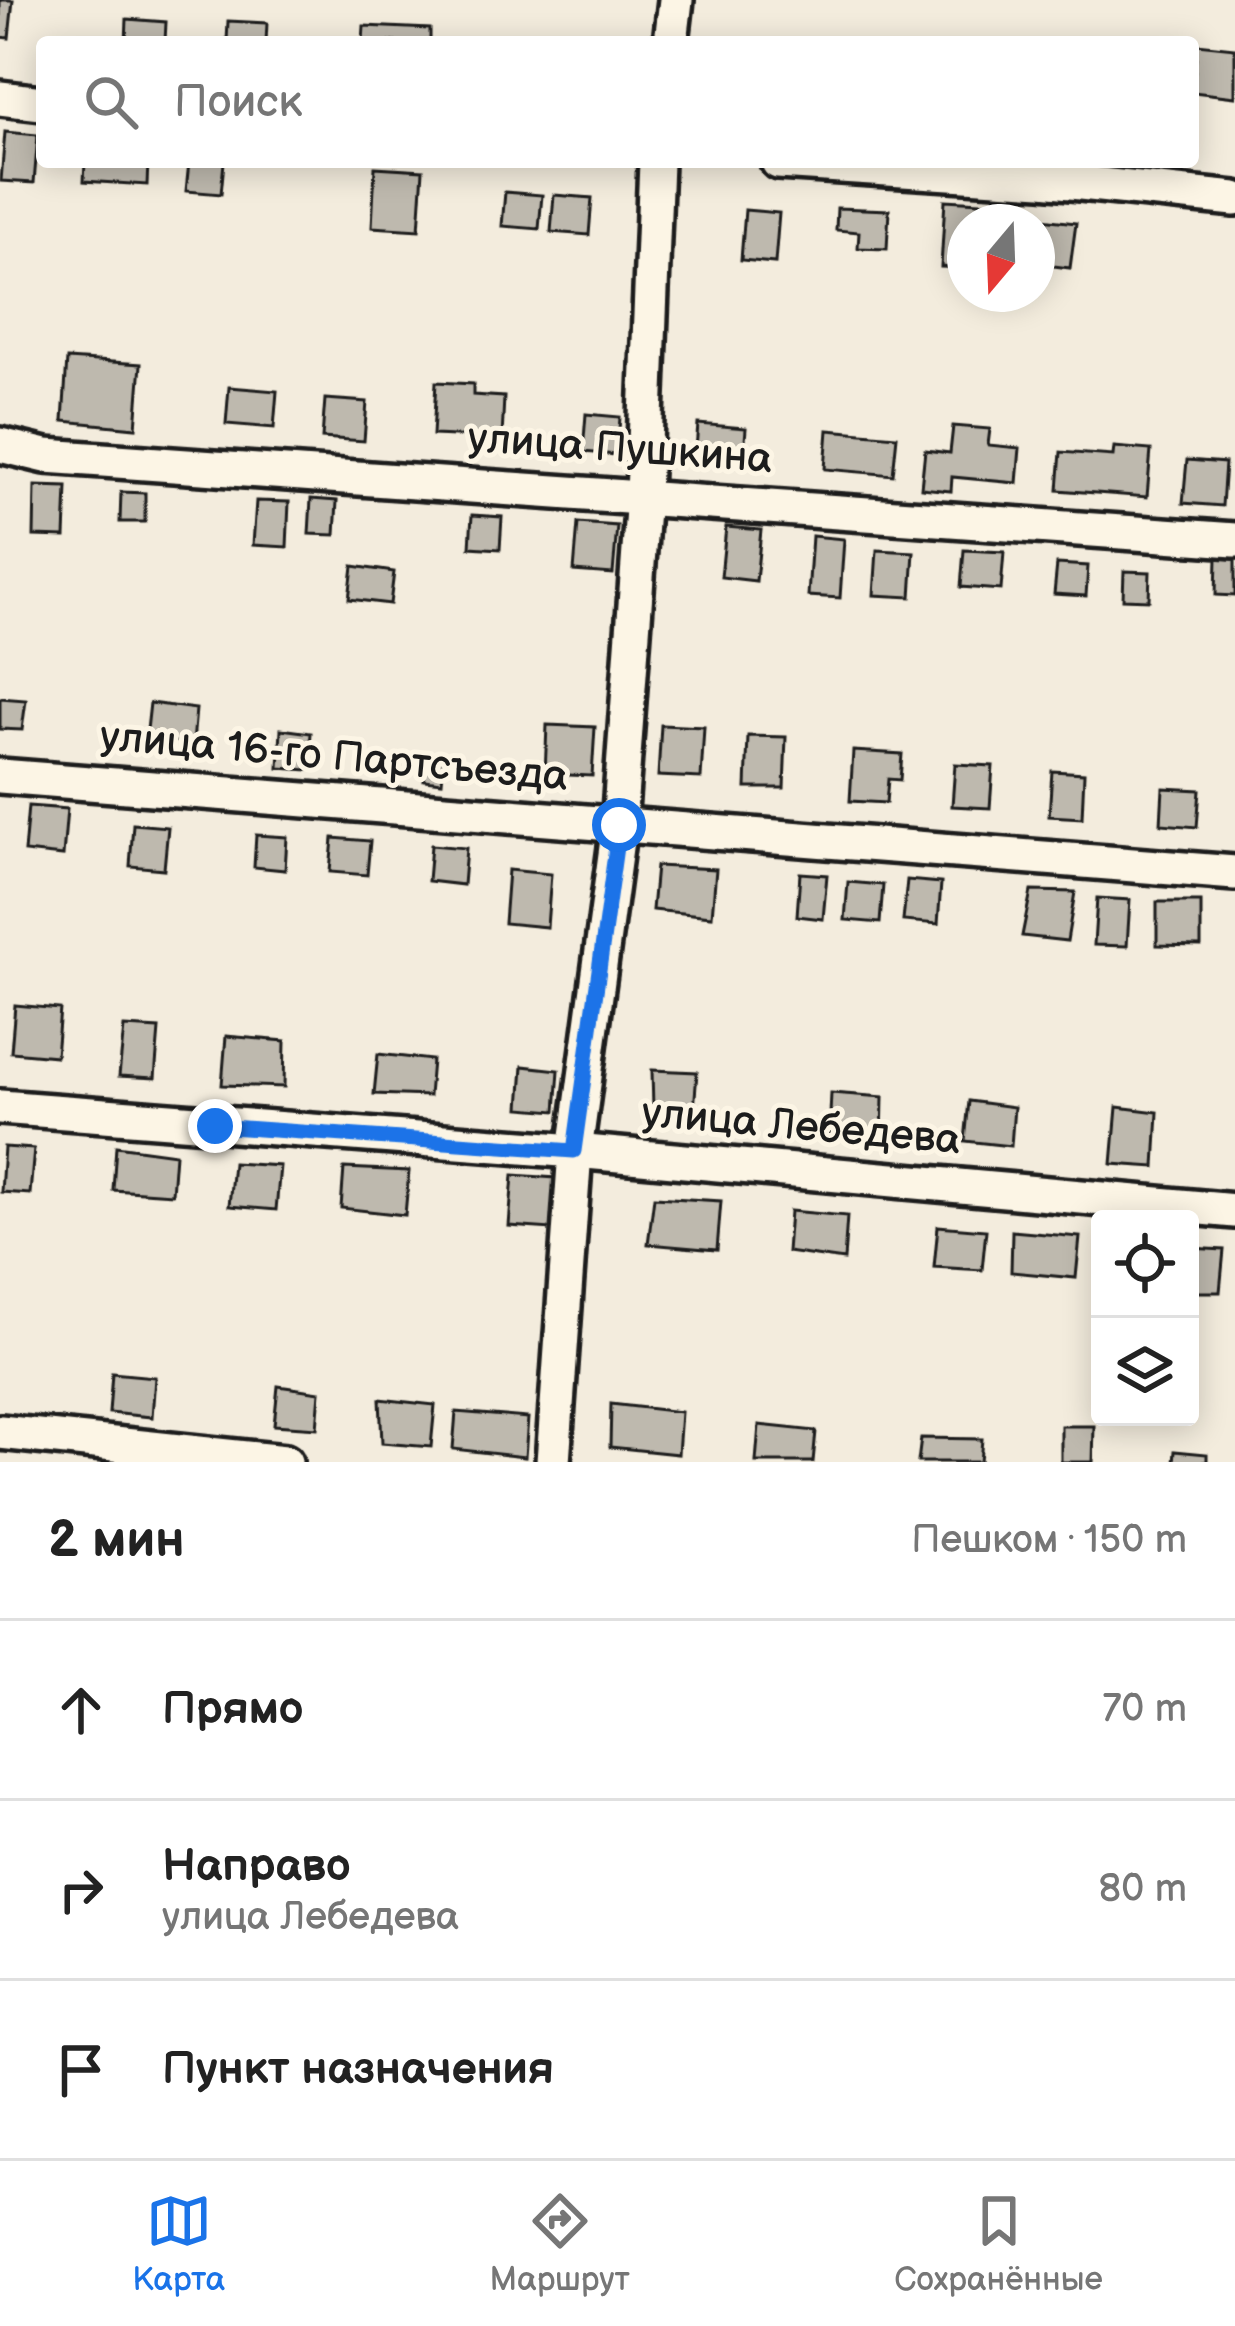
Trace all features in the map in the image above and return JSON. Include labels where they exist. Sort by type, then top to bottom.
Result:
[{"type":"street","points":[[672,36],[676,0]]},
{"type":"street","points":[[0,98],[36,102]]},
{"type":"street","points":[[553,1462],[574,1151],[619,825],[644,495],[656,168]]},
{"type":"street","points":[[877,168],[1042,178],[1235,199]]},
{"type":"street","name":"улица Пушкина","points":[[0,445],[46,456],[1235,540]]},
{"type":"street","name":"улица 16-го Партсъезда","points":[[0,776],[1235,873]]},
{"type":"street","name":"улица Лебедева","points":[[0,1107],[574,1151],[1235,1211]]},
{"type":"street","points":[[0,1432],[286,1462]]},
{"type":"building","points":[[0,0],[13,0],[9,38],[0,37]]},
{"type":"building","points":[[127,19],[166,22],[165,36],[126,36]]},
{"type":"building","points":[[228,21],[267,23],[266,36],[227,36]]},
{"type":"building","points":[[364,26],[430,29],[430,36],[363,36]]},
{"type":"building","points":[[1199,44],[1235,48],[1235,97],[1199,93]]},
{"type":"building","points":[[5,132],[36,135],[34,183],[1,181]]},
{"type":"building","points":[[85,168],[148,168],[147,185],[84,181]]},
{"type":"building","points":[[188,168],[223,168],[221,194],[186,191]]},
{"type":"building","points":[[375,168],[423,170],[419,230],[372,227]]},
{"type":"building","points":[[505,192],[542,195],[539,229],[502,226]]},
{"type":"building","points":[[554,195],[592,198],[589,235],[551,232]]},
{"type":"building","points":[[945,200],[998,203],[947,204],[947,267],[941,267]]},
{"type":"building","points":[[837,208],[889,210],[887,249],[858,248],[859,232],[836,230]]},
{"type":"building","points":[[745,210],[779,213],[775,263],[741,260]]},
{"type":"building","points":[[1055,221],[1076,223],[1070,268],[1055,266]]},
{"type":"building","points":[[67,359],[141,364],[136,428],[63,421]]},
{"type":"building","points":[[436,382],[473,384],[473,395],[504,397],[502,438],[433,435]]},
{"type":"building","points":[[229,387],[277,391],[274,428],[226,424]]},
{"type":"building","points":[[325,399],[367,402],[364,441],[322,438]]},
{"type":"building","points":[[586,414],[620,417],[617,455],[583,452]]},
{"type":"building","points":[[698,424],[746,428],[743,466],[695,462]]},
{"type":"building","points":[[953,426],[990,429],[988,445],[1020,448],[1017,483],[952,477],[951,491],[921,488],[925,450],[950,453]]},
{"type":"building","points":[[828,430],[897,436],[893,475],[825,469]]},
{"type":"building","points":[[1114,447],[1151,450],[1147,497],[1058,490],[1061,452],[1113,456]]},
{"type":"building","points":[[1187,460],[1225,463],[1222,506],[1183,503]]},
{"type":"building","points":[[35,486],[67,487],[65,537],[34,536]]},
{"type":"building","points":[[121,492],[145,493],[145,522],[120,522]]},
{"type":"building","points":[[311,499],[337,501],[335,535],[309,534]]},
{"type":"building","points":[[256,501],[289,502],[287,547],[253,545]]},
{"type":"building","points":[[472,515],[502,517],[500,549],[470,547]]},
{"type":"building","points":[[578,523],[617,526],[613,574],[574,571]]},
{"type":"building","points":[[726,527],[761,530],[756,581],[721,577]]},
{"type":"building","points":[[812,536],[844,539],[840,598],[808,596]]},
{"type":"building","points":[[877,550],[914,552],[911,597],[874,595]]},
{"type":"building","points":[[964,550],[1004,552],[1001,590],[961,587]]},
{"type":"building","points":[[1217,558],[1235,559],[1235,596],[1216,595]]},
{"type":"building","points":[[1057,564],[1088,566],[1086,596],[1054,594]]},
{"type":"building","points":[[353,566],[394,572],[390,604],[349,599]]},
{"type":"building","points":[[1124,571],[1150,572],[1149,600],[1123,599]]},
{"type":"building","points":[[0,698],[26,700],[22,730],[0,729]]},
{"type":"building","points":[[150,703],[196,709],[193,743],[146,739]]},
{"type":"building","points":[[547,725],[595,727],[592,776],[545,774]]},
{"type":"building","points":[[661,725],[704,727],[701,778],[658,776]]},
{"type":"building","points":[[281,729],[311,733],[308,770],[279,768]]},
{"type":"building","points":[[748,736],[786,737],[784,788],[746,788]]},
{"type":"building","points":[[853,751],[902,754],[900,780],[888,779],[886,803],[850,801]]},
{"type":"building","points":[[426,756],[444,758],[442,782],[424,780]]},
{"type":"building","points":[[955,764],[993,766],[990,808],[952,806]]},
{"type":"building","points":[[1052,771],[1084,773],[1082,818],[1049,816]]},
{"type":"building","points":[[1163,788],[1200,790],[1197,827],[1161,824]]},
{"type":"building","points":[[28,806],[67,809],[63,856],[24,852]]},
{"type":"building","points":[[133,824],[168,827],[164,869],[130,866]]},
{"type":"building","points":[[256,835],[287,837],[285,870],[254,867]]},
{"type":"building","points":[[333,838],[370,841],[367,875],[330,872]]},
{"type":"building","points":[[431,845],[466,848],[463,885],[428,881]]},
{"type":"building","points":[[656,866],[716,869],[712,916],[652,910]]},
{"type":"building","points":[[508,870],[551,874],[547,927],[504,923]]},
{"type":"building","points":[[800,873],[827,875],[823,919],[797,916]]},
{"type":"building","points":[[907,880],[941,883],[938,924],[903,921]]},
{"type":"building","points":[[848,882],[883,885],[880,923],[845,920]]},
{"type":"building","points":[[1031,891],[1075,892],[1067,941],[1022,936]]},
{"type":"building","points":[[1097,898],[1130,900],[1127,946],[1094,945]]},
{"type":"building","points":[[1157,902],[1201,902],[1201,946],[1157,945]]},
{"type":"building","points":[[15,1005],[60,1009],[56,1056],[11,1052]]},
{"type":"building","points":[[124,1027],[159,1029],[155,1078],[119,1076]]},
{"type":"building","points":[[226,1036],[285,1041],[284,1087],[222,1085]]},
{"type":"building","points":[[378,1054],[432,1060],[429,1096],[374,1094]]},
{"type":"building","points":[[523,1066],[559,1070],[556,1111],[520,1108]]},
{"type":"building","points":[[652,1070],[697,1072],[694,1110],[653,1109]]},
{"type":"building","points":[[831,1093],[883,1097],[882,1142],[829,1137]]},
{"type":"building","points":[[969,1101],[1014,1107],[1011,1146],[965,1141]]},
{"type":"building","points":[[1117,1107],[1158,1112],[1155,1167],[1112,1164]]},
{"type":"building","points":[[116,1146],[175,1154],[172,1194],[113,1190]]},
{"type":"building","points":[[4,1147],[34,1149],[30,1194],[1,1192]]},
{"type":"building","points":[[233,1163],[280,1166],[276,1210],[229,1206]]},
{"type":"building","points":[[344,1168],[409,1171],[405,1215],[341,1208]]},
{"type":"building","points":[[513,1175],[556,1178],[552,1229],[509,1226]]},
{"type":"building","points":[[654,1197],[721,1201],[717,1250],[648,1244]]},
{"type":"building","points":[[790,1211],[847,1216],[844,1260],[787,1252]]},
{"type":"building","points":[[938,1226],[986,1230],[982,1270],[934,1267]]},
{"type":"building","points":[[1012,1231],[1080,1237],[1076,1278],[1011,1272]]},
{"type":"building","points":[[1199,1249],[1224,1250],[1220,1292],[1199,1292]]},
{"type":"building","points":[[112,1373],[155,1377],[152,1417],[109,1413]]},
{"type":"building","points":[[278,1386],[320,1392],[317,1428],[274,1425]]},
{"type":"building","points":[[380,1399],[435,1405],[431,1447],[382,1443]]},
{"type":"building","points":[[611,1404],[681,1412],[678,1454],[610,1447]]},
{"type":"building","points":[[456,1412],[528,1418],[525,1457],[453,1449]]},
{"type":"building","points":[[759,1425],[816,1431],[813,1462],[756,1462]]},
{"type":"building","points":[[1061,1426],[1094,1426],[1093,1462],[1061,1462]]},
{"type":"building","points":[[921,1438],[982,1439],[980,1462],[918,1462]]},
{"type":"building","points":[[1175,1451],[1207,1454],[1207,1462],[1174,1462]]},
{"type":"route","points":[[215,1126],[574,1151],[619,825]]}]
